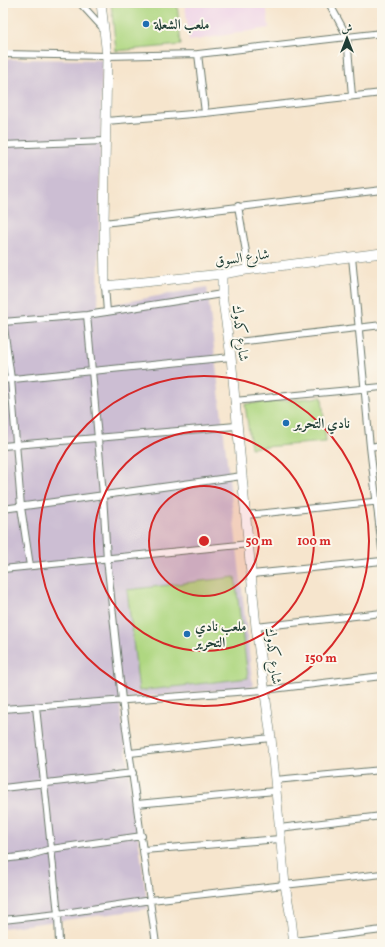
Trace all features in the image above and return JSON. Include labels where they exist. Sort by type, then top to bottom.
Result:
[{"type":"street","points":[[80,3],[104,28]]},
{"type":"street","points":[[101,3],[107,56],[104,223],[107,312]]},
{"type":"street","points":[[329,3],[347,36],[352,96]]},
{"type":"street","points":[[3,54],[107,56],[198,54],[382,32]]},
{"type":"street","points":[[198,54],[205,112]]},
{"type":"street","points":[[106,121],[382,93]]},
{"type":"street","points":[[3,145],[105,141]]},
{"type":"street","points":[[104,223],[382,190]]},
{"type":"street","points":[[238,206],[246,252],[246,270]]},
{"type":"street","name":"شارع السوق","points":[[105,286],[222,274],[382,253]]},
{"type":"street","points":[[352,257],[360,327],[370,447],[380,501],[382,549]]},
{"type":"street","name":"شارع كدوك","points":[[222,274],[222,294],[231,357],[236,426],[252,574],[256,627],[271,738],[285,885],[294,942]]},
{"type":"street","points":[[30,566],[21,506],[11,379],[3,322],[87,315],[222,294]]},
{"type":"street","points":[[87,315],[103,495],[107,559],[122,700],[156,944]]},
{"type":"street","points":[[229,343],[382,325]]},
{"type":"street","points":[[3,380],[231,357]]},
{"type":"street","points":[[234,401],[382,387]]},
{"type":"street","points":[[3,446],[236,426]]},
{"type":"street","points":[[370,447],[382,445]]},
{"type":"street","points":[[3,509],[242,476]]},
{"type":"street","points":[[246,514],[380,501]]},
{"type":"street","points":[[3,569],[249,544]]},
{"type":"street","points":[[252,574],[382,561]]},
{"type":"street","points":[[256,627],[382,613]]},
{"type":"street","points":[[3,710],[264,690],[382,676]]},
{"type":"street","points":[[36,707],[58,914],[58,944]]},
{"type":"street","points":[[130,753],[271,738]]},
{"type":"street","points":[[275,780],[382,770]]},
{"type":"street","points":[[3,788],[133,773]]},
{"type":"street","points":[[137,804],[275,791]]},
{"type":"street","points":[[279,828],[382,816]]},
{"type":"street","points":[[3,859],[27,856],[51,849],[142,836]]},
{"type":"street","points":[[144,850],[280,839]]},
{"type":"street","points":[[3,920],[58,914],[151,900],[382,874]]},
{"type":"street","points":[[294,942],[382,930]]},
{"type":"shaded area","points":[[185,3],[266,3],[269,28],[189,41]]},
{"type":"shaded area","points":[[3,59],[102,60],[98,307],[207,287],[253,687],[119,699],[148,909],[3,928]]},
{"type":"green space","name":"ملعب الشعلة","points":[[111,3],[177,3],[181,45],[116,51]]},
{"type":"green space","name":"نادي التحرير","points":[[322,397],[326,442],[251,448],[245,404]]},
{"type":"green space","name":"ملعب نادي التحرير","points":[[235,577],[248,678],[139,691],[127,590]]},
{"type":"place","name":"ملعب الشعلة","points":[[146,24]]},
{"type":"place","name":"نادي التحرير","points":[[286,423]]},
{"type":"place","name":"ملعب نادي التحرير","points":[[187,634]]}]
